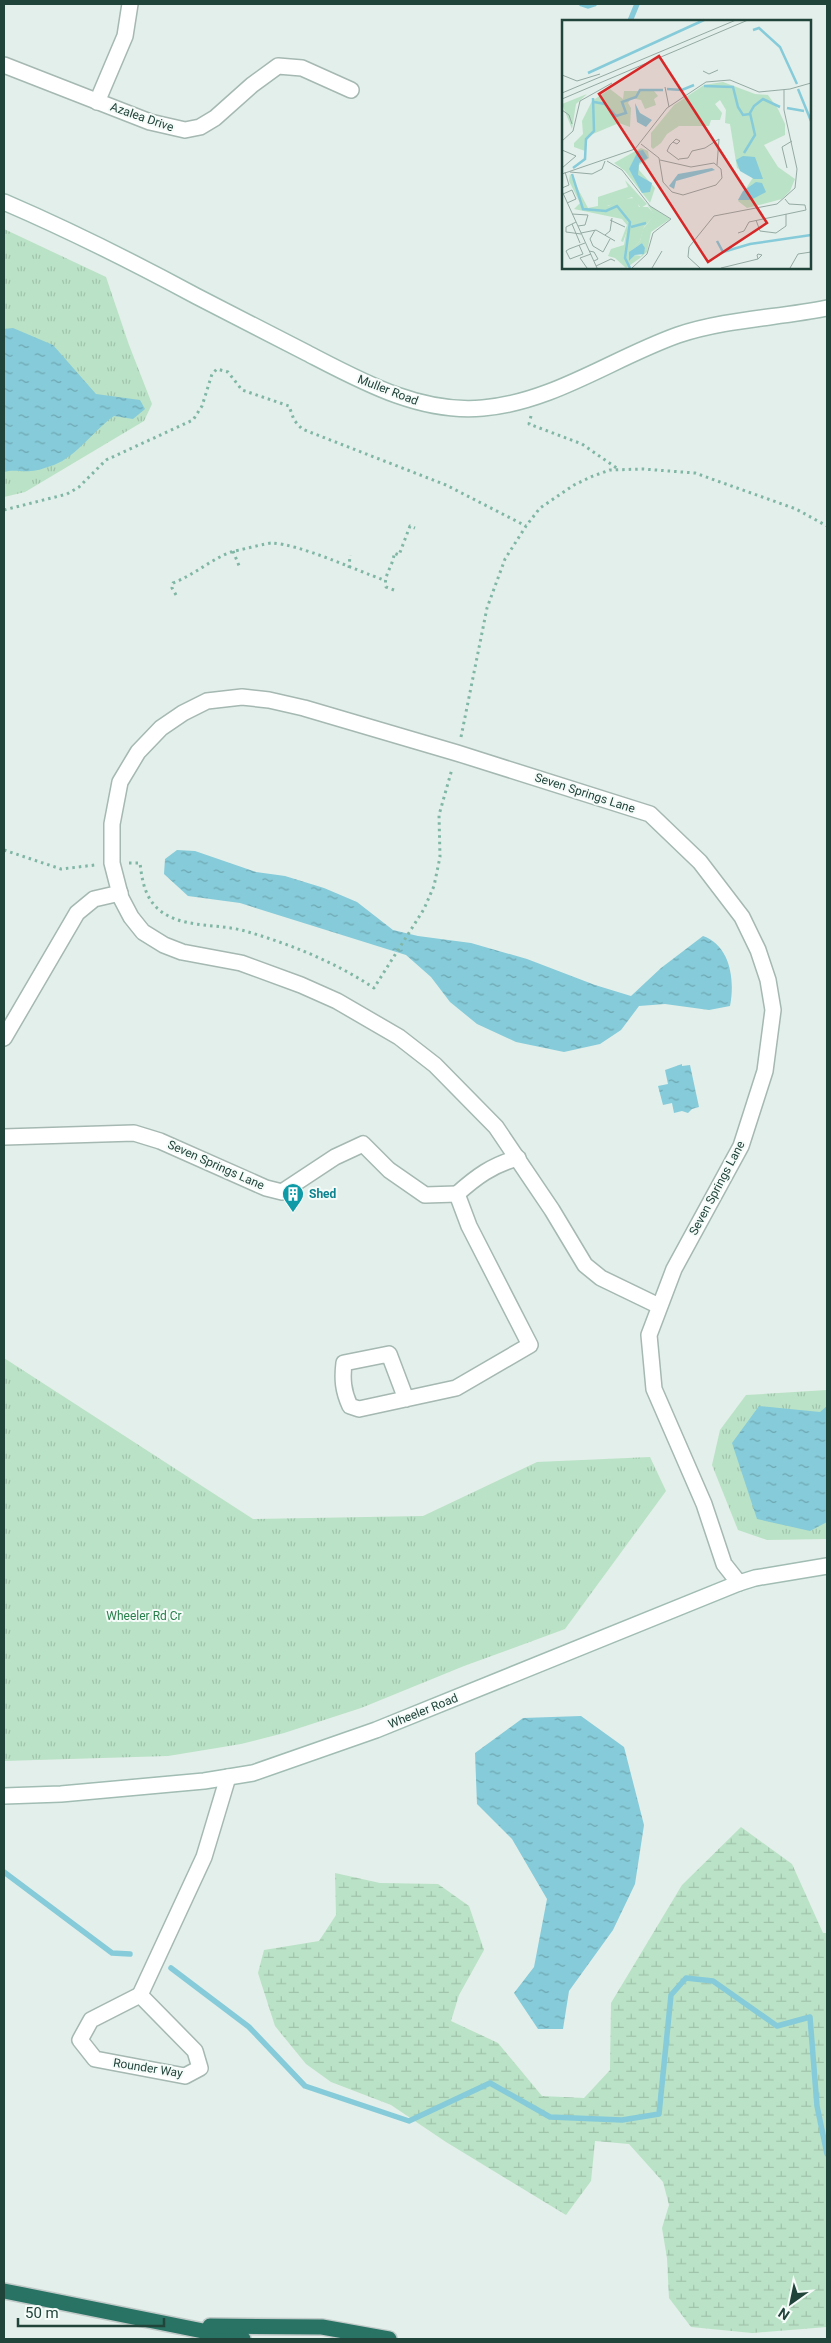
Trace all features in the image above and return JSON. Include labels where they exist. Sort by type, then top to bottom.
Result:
[{"type":"highway","points":[[4,2291],[243,2339]]},
{"type":"highway","points":[[172,2325],[322,2327],[389,2339]]},
{"type":"street","points":[[97,102],[125,36],[130,4]]},
{"type":"street","name":"Azalea Drive","points":[[4,65],[159,125],[185,130],[200,127],[215,118],[252,85],[278,66],[302,68],[351,90]]},
{"type":"street","name":"Muller Road","points":[[4,202],[109,250],[348,374],[401,397],[458,409],[492,407],[536,397],[643,349],[694,330],[827,308]]},
{"type":"street","name":"Seven Springs Lane","points":[[659,1306],[601,1278],[585,1265],[552,1210],[496,1126],[435,1065],[399,1037],[337,1001],[301,985],[241,964],[182,952],[164,945],[143,932],[131,917],[120,893],[112,863],[113,812],[120,782],[138,752],[161,728],[183,713],[207,702],[242,697],[269,700],[304,708],[457,753],[650,814],[700,862],[742,917],[758,950],[768,980],[773,1010],[765,1071],[741,1146],[674,1269],[649,1335],[654,1389],[704,1504],[724,1564],[739,1583]]},
{"type":"street","points":[[4,1038],[77,912],[94,899],[120,893]]},
{"type":"street","name":"Seven Springs Lane","points":[[4,1137],[134,1133],[160,1141],[266,1188],[282,1192],[335,1157],[363,1144],[389,1170],[424,1195],[457,1194]]},
{"type":"street","points":[[406,1399],[389,1354],[344,1363],[342,1376],[345,1394],[350,1406],[359,1409],[406,1399],[456,1388],[530,1345],[469,1226],[457,1194],[476,1177],[496,1164],[518,1158]]},
{"type":"street","name":"Wheeler Road","points":[[4,1796],[61,1794],[252,1773],[376,1730],[739,1583],[755,1578],[827,1566]]},
{"type":"street","points":[[140,1995],[204,1857],[228,1777]]},
{"type":"street","name":"Rounder Way","points":[[140,1995],[195,2051],[200,2068],[185,2076],[95,2059],[80,2040],[92,2020],[140,1995]]},
{"type":"path","points":[[4,510],[67,494],[106,460],[193,420],[202,406],[212,374],[217,369],[228,372],[242,390],[288,406],[294,420],[302,429],[446,485],[526,526]]},
{"type":"path","points":[[536,397],[529,424],[582,444],[618,470]]},
{"type":"path","points":[[4,850],[61,869],[112,863],[140,863],[144,888],[157,908],[178,921],[234,929],[260,936],[326,960],[374,988],[396,957],[424,910],[434,886],[440,858],[439,815],[457,753],[490,596],[508,552],[540,508],[563,492],[593,476],[618,470],[695,473],[796,509],[827,526]]},
{"type":"path","points":[[394,590],[386,587],[384,580],[394,558],[394,553],[399,555],[410,526],[415,528]]},
{"type":"path","points":[[176,595],[172,588],[173,583],[233,552],[273,543],[384,580]]},
{"type":"path","points":[[233,552],[240,568]]},
{"type":"path","points":[[349,568],[350,555]]},
{"type":"green space","points":[[4,229],[106,277],[129,345],[152,404],[144,421],[25,492],[4,497]]},
{"type":"green space","name":"Wheeler Rd Cr","points":[[4,1358],[253,1519],[423,1516],[537,1462],[650,1457],[666,1491],[565,1629],[464,1666],[361,1708],[284,1733],[241,1744],[168,1756],[4,1761]]},
{"type":"green space","points":[[827,1390],[827,1539],[767,1540],[738,1530],[712,1465],[720,1430],[746,1395]]},
{"type":"green space","points":[[741,1827],[792,1864],[823,1933],[827,1933],[827,2327],[752,2333],[691,2327],[669,2298],[667,2258],[662,2228],[669,2205],[663,2182],[629,2144],[595,2141],[591,2181],[566,2215],[446,2142],[391,2105],[331,2082],[306,2064],[275,2026],[258,1973],[264,1950],[319,1941],[336,1915],[335,1873],[380,1883],[438,1884],[469,1906],[484,1950],[459,1995],[451,2021],[498,2043],[542,2096],[584,2098],[610,2070],[611,2003],[682,1885]]},
{"type":"water","points":[[13,328],[53,345],[96,394],[140,400],[145,409],[133,419],[114,416],[70,456],[54,465],[34,471],[4,472],[4,329]]},
{"type":"water","points":[[177,850],[195,851],[256,872],[285,876],[324,888],[357,902],[393,930],[418,936],[471,943],[527,959],[595,985],[631,996],[661,968],[703,936],[720,948],[729,965],[732,986],[730,1006],[709,1010],[665,1004],[639,1006],[621,1030],[600,1044],[564,1052],[516,1042],[477,1024],[450,1002],[431,977],[406,955],[240,903],[188,896],[164,874],[165,859]]},
{"type":"water","points":[[682,1064],[682,1066],[690,1065],[699,1107],[692,1109],[688,1113],[682,1111],[674,1113],[672,1103],[663,1105],[658,1086],[668,1084],[665,1070]]},
{"type":"water","points":[[759,1406],[820,1412],[827,1406],[827,1522],[810,1531],[757,1519],[732,1443]]},
{"type":"water","points":[[581,1716],[624,1747],[644,1825],[635,1884],[613,1930],[569,1991],[563,2029],[538,2029],[514,1993],[534,1967],[547,1899],[512,1839],[477,1804],[475,1753],[523,1718]]},
{"type":"waterway","points":[[582,4],[588,6],[594,4]]},
{"type":"waterway","points":[[630,20],[637,4]]},
{"type":"waterway","points":[[4,1872],[112,1953],[130,1954]]},
{"type":"waterway","points":[[171,1968],[249,2027],[305,2086],[409,2121],[490,2083],[550,2117],[622,2120],[659,2114],[671,1995],[686,1978],[713,1981],[777,2026],[810,2017],[817,2106],[827,2154]]},
{"type":"place","name":"Shed","points":[[293,1213]]}]
